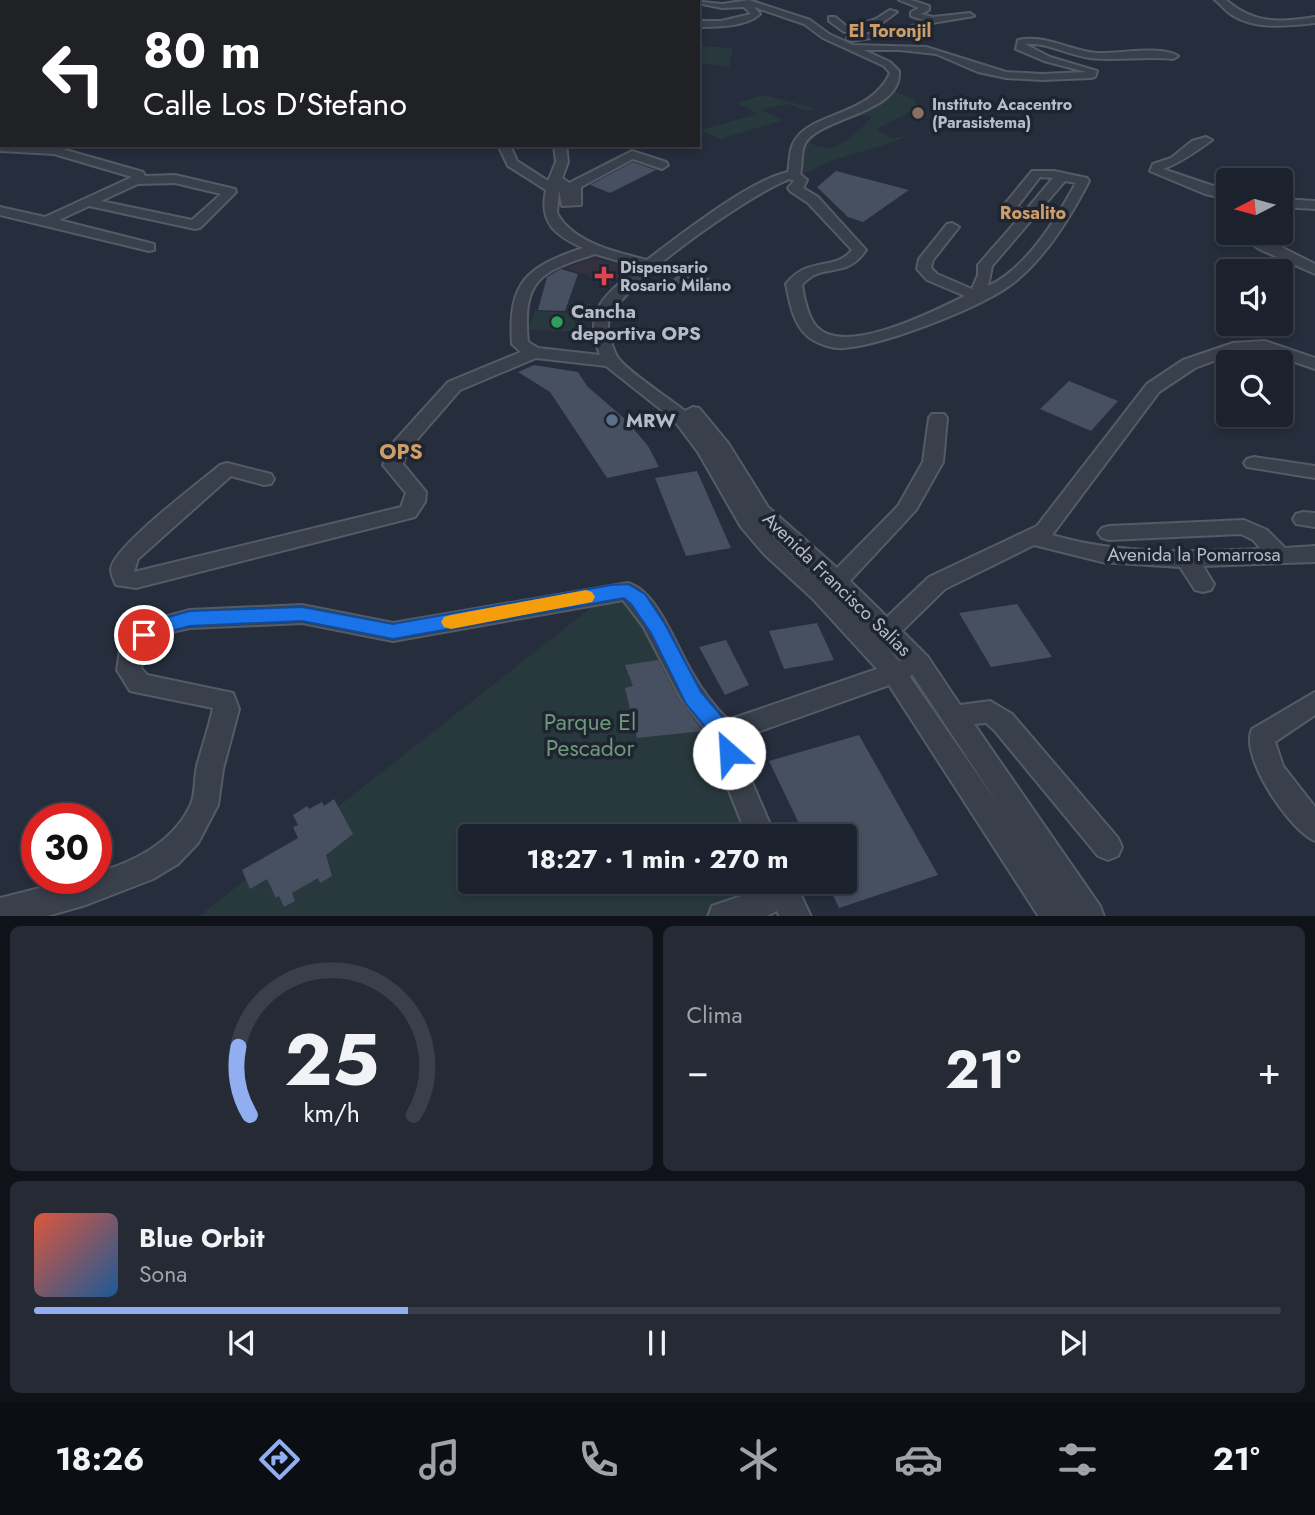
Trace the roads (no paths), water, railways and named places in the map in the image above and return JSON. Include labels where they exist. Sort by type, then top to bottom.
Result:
[{"type":"street","points":[[903,0],[926,8],[914,14],[927,20],[970,16]]},
{"type":"street","points":[[1219,0],[1228,4],[1234,13],[1264,21],[1315,20]]},
{"type":"street","points":[[700,2],[722,6],[743,2],[807,22],[846,39],[887,64],[895,73],[895,78],[884,94],[807,135],[799,143],[790,182]]},
{"type":"street","points":[[700,24],[721,24],[756,14],[743,2]]},
{"type":"street","points":[[846,39],[893,12]]},
{"type":"street","points":[[832,19],[846,39],[931,51],[948,55],[979,70],[1019,76],[1091,75],[1092,71],[1082,67],[1047,59],[1019,47],[1021,42],[1029,40],[1052,43],[1088,55],[1139,53],[1173,56]]},
{"type":"street","points":[[846,39],[923,27]]},
{"type":"street","points":[[1206,140],[1196,143],[1174,161],[1157,167],[1156,171],[1216,192]]},
{"type":"street","points":[[0,147],[55,150],[136,172],[139,175],[136,180]]},
{"type":"street","points":[[505,147],[512,163],[532,174],[556,180],[565,186],[567,203],[576,202],[574,185],[632,155],[662,165]]},
{"type":"street","points":[[561,147],[564,162],[556,180],[549,211],[553,220],[595,249],[649,265]]},
{"type":"street","points":[[532,174],[541,183],[556,180]]},
{"type":"street","points":[[790,182],[813,200],[859,250],[854,260],[843,265],[816,267],[802,272],[794,284],[807,326],[821,338],[841,344],[909,326],[1004,284],[1024,266],[1052,229],[1064,218],[1083,181],[1036,174],[1007,210],[1029,215]]},
{"type":"street","points":[[977,296],[985,275],[985,265],[1061,177]]},
{"type":"street","points":[[46,220],[136,180],[174,179],[230,192],[195,225],[87,202]]},
{"type":"street","points":[[595,249],[539,271],[526,283],[517,305],[520,344],[534,353],[611,361],[599,321],[603,310],[649,265],[718,214],[790,182]]},
{"type":"street","name":"Avenida Francisco Salias","points":[[790,182],[738,209],[660,268],[619,306],[612,321],[620,353],[633,367],[693,413],[721,447],[761,512],[837,581],[880,638],[894,673],[1057,916]]},
{"type":"street","points":[[1293,204],[1315,205]]},
{"type":"street","points":[[0,211],[149,247]]},
{"type":"street","points":[[952,227],[926,259],[924,269],[932,277],[977,296]]},
{"type":"street","points":[[1262,245],[1315,270]]},
{"type":"street","points":[[880,638],[937,583],[1044,531],[1153,388],[1189,364],[1233,348],[1265,346],[1315,364]]},
{"type":"street","points":[[264,480],[227,469],[130,554],[122,568],[124,579],[136,580],[408,512],[415,502],[416,492],[393,466],[398,449],[454,386],[534,353]]},
{"type":"street","name":"Avenida Francisco Salias","points":[[611,361],[680,416],[706,450],[748,522],[772,549],[820,592],[919,664],[1089,916]]},
{"type":"street","points":[[837,581],[906,510],[933,462],[938,418]]},
{"type":"street","points":[[1254,463],[1315,472]]},
{"type":"street","points":[[1110,533],[1244,527],[1260,535],[1279,555]]},
{"type":"street","name":"Avenida la Pomarrosa","points":[[1034,537],[1062,548],[1114,556],[1186,558],[1315,554]]},
{"type":"street","points":[[1186,558],[1203,584]]},
{"type":"street","points":[[0,913],[117,881],[148,866],[173,849],[196,824],[205,806],[208,774],[226,709],[225,700],[139,684],[128,670],[132,650],[144,635],[161,626],[190,619],[302,614],[393,632],[628,591],[638,599],[658,629],[694,698],[723,733],[735,773],[756,824]]},
{"type":"street","points":[[723,733],[919,664]]},
{"type":"street","points":[[1315,702],[1261,737],[1262,752],[1267,765],[1315,828]]},
{"type":"street","points":[[956,716],[990,712],[1003,722],[1108,847]]},
{"type":"street","points":[[723,916],[765,902],[773,894]]},
{"type":"street","points":[[785,894],[796,916]]},
{"type":"place","name":"Instituto Acacentro (Parasistema)","points":[[918,113]]},
{"type":"place","name":"Dispensario Rosario Milano","points":[[604,276]]},
{"type":"place","name":"Cancha deportiva OPS","points":[[557,322]]},
{"type":"place","name":"MRW","points":[[612,420]]},
{"type":"district","name":"El Toronjil","points":[[890,31]]},
{"type":"district","name":"Rosalito","points":[[1033,213]]},
{"type":"district","name":"OPS","points":[[401,452]]},
{"type":"park label","name":"Parque El Pescador","points":[[590,735]]}]
